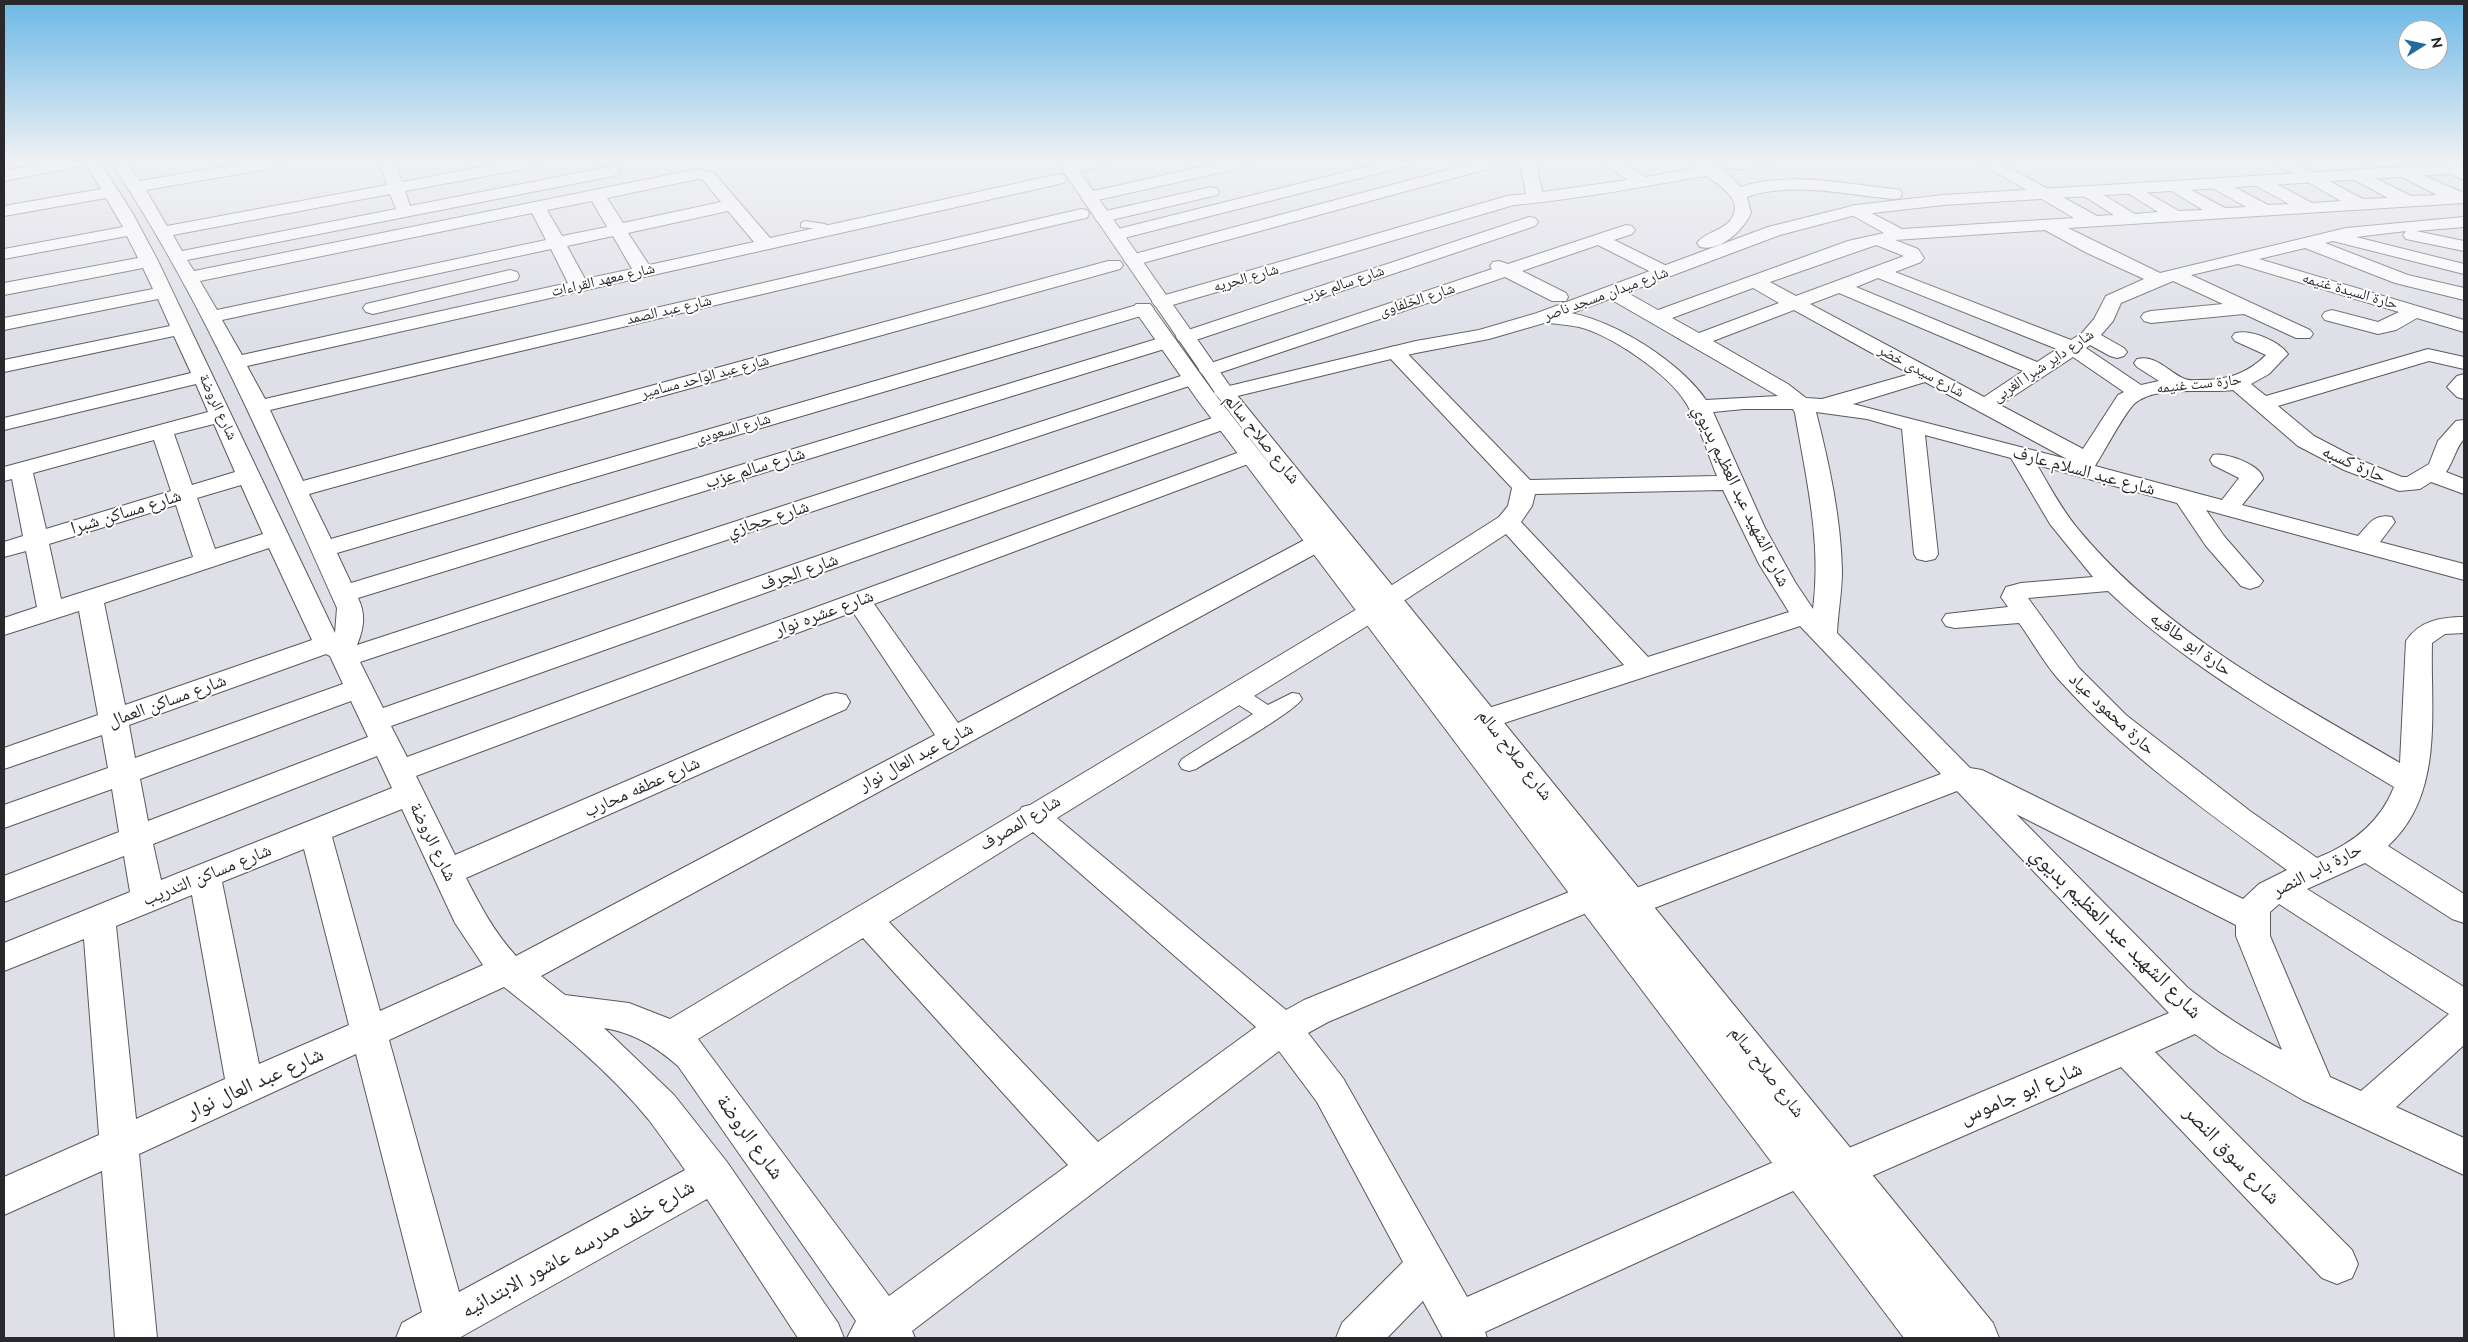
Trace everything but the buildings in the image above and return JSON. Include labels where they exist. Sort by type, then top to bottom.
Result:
[{"type":"street","points":[[4,254],[105,225]]},
{"type":"street","name":"شارع الروضة","points":[[124,225],[149,261],[182,329],[320,632],[338,651],[359,688],[472,923],[487,947],[510,972],[558,1009],[638,1082],[661,1108],[713,1174],[822,1338]]},
{"type":"street","name":"شارع الروضة","points":[[158,225],[211,317],[255,400],[350,608],[352,620],[349,633],[338,651]]},
{"type":"street","points":[[162,232],[202,225]]},
{"type":"street","points":[[176,257],[340,225]]},
{"type":"street","points":[[189,278],[445,225]]},
{"type":"street","points":[[485,225],[521,299]]},
{"type":"street","points":[[547,225],[579,286]]},
{"type":"street","points":[[615,225],[643,272]]},
{"type":"street","points":[[211,317],[361,272],[494,244],[556,243],[643,225]]},
{"type":"street","points":[[749,225],[765,244]]},
{"type":"street","name":"شارع معهد القراءات","points":[[235,363],[851,225]]},
{"type":"street","name":"شارع عبد الصمد","points":[[255,400],[1045,225]]},
{"type":"street","name":"شارع صلاح سالم","points":[[1100,225],[1124,262],[1153,300],[1200,374],[1223,422],[1248,456],[1319,542],[1486,719],[1978,1338]]},
{"type":"street","name":"شارع صلاح سالم","points":[[1100,225],[1124,262]]},
{"type":"street","name":"شارع عبد الواحد مسامير","points":[[296,490],[1263,225]]},
{"type":"street","points":[[1153,300],[1412,225]]},
{"type":"street","name":"شارع الحريه","points":[[1153,300],[1427,225]]},
{"type":"street","name":"شارع سالم عزب","points":[[343,594],[1176,339],[1521,225]]},
{"type":"street","name":"شارع ميدان مسجد ناصر","points":[[1225,393],[1416,347],[1468,338],[1544,317],[1612,292],[1728,233],[1736,225]]},
{"type":"street","name":"شارع ميدان مسجد ناصر","points":[[1416,347],[1454,330],[1658,268],[1776,225]]},
{"type":"street","points":[[1884,225],[1899,234]]},
{"type":"street","points":[[1658,317],[1876,238],[1899,234],[2023,225]]},
{"type":"street","points":[[2048,225],[2093,249],[2246,308],[2303,334]]},
{"type":"street","points":[[2113,300],[2129,290],[2166,276],[2236,257],[2331,236],[2381,228],[2428,225]]},
{"type":"street","points":[[1422,226],[1559,297]]},
{"type":"street","points":[[2381,228],[2464,246]]},
{"type":"street","name":"شارع الخلفاوى","points":[[1200,374],[1626,230]]},
{"type":"street","points":[[2331,236],[2464,269],[2459,275],[2464,280]]},
{"type":"street","points":[[1698,340],[1911,260],[1915,255],[1876,238]]},
{"type":"street","points":[[1600,239],[1658,268]]},
{"type":"street","points":[[2306,242],[2394,283],[2464,294]]},
{"type":"street","points":[[352,244],[380,330]]},
{"type":"street","name":"حارة السيدة غنيمه","points":[[2236,257],[2464,326]]},
{"type":"street","points":[[4,289],[149,261]]},
{"type":"street","points":[[1879,272],[2081,342],[2117,352]]},
{"type":"street","points":[[373,308],[510,276]]},
{"type":"street","name":"شارع سيدى خضر","points":[[1755,282],[1984,406],[2084,465]]},
{"type":"street","points":[[1840,287],[2038,370]]},
{"type":"street","points":[[4,324],[164,292]]},
{"type":"street","points":[[1486,719],[1643,669],[1814,625],[1829,572],[1824,514],[1806,412],[1798,402],[1761,377],[1612,292]]},
{"type":"street","name":"شارع السعودى","points":[[323,549],[1153,300]]},
{"type":"street","points":[[2113,300],[2180,330]]},
{"type":"street","name":"شارع داير شبرا الغربى","points":[[1984,406],[2081,342],[2097,329],[2113,300]]},
{"type":"street","points":[[1588,324],[1589,314],[1600,308],[1633,304]]},
{"type":"street","points":[[2151,317],[2246,308]]},
{"type":"street","points":[[2332,316],[2378,328],[2389,326],[2415,311]]},
{"type":"street","name":"شارع الشهيد عبد العظيم بديوي","points":[[1544,317],[1588,324],[1662,366],[1695,400],[1732,483],[1782,584],[1814,625],[2169,991],[2198,1017],[2232,1041],[2316,1088],[2464,1157]]},
{"type":"street","points":[[4,366],[182,329]]},
{"type":"street","name":"حارة ست غنيمه","points":[[2084,465],[2126,400],[2138,392],[2182,386],[2236,382],[2253,376],[2278,354],[2269,347],[2242,337]]},
{"type":"street","points":[[2081,342],[2138,392]]},
{"type":"street","points":[[1395,352],[1524,487],[1732,483]]},
{"type":"street","points":[[2262,404],[2428,355],[2464,363]]},
{"type":"street","points":[[2144,363],[2182,386]]},
{"type":"street","name":"شارع صلاح سالم","points":[[1200,374],[1225,393],[1591,897],[1930,1338]]},
{"type":"street","name":"شارع حجازي","points":[[338,651],[1200,374]]},
{"type":"street","points":[[1825,405],[1927,375]]},
{"type":"street","points":[[4,424],[203,376]]},
{"type":"street","points":[[1695,400],[1727,393],[1754,384],[1761,377]]},
{"type":"street","points":[[2464,380],[2456,387],[2464,393]]},
{"type":"street","name":"حارة كسبه","points":[[2236,382],[2306,441],[2370,473],[2407,485],[2431,474]]},
{"type":"street","name":"شارع عبد السلام عارف","points":[[1695,400],[1798,402],[1869,413],[2020,454],[2084,465],[2185,497],[2464,572]]},
{"type":"street","points":[[51,612],[36,540],[12,471],[222,415]]},
{"type":"street","name":"شارع الجرف","points":[[4,889],[136,838],[380,732],[1223,422]]},
{"type":"street","points":[[1913,425],[1926,554]]},
{"type":"street","points":[[2464,426],[2446,446],[2443,460],[2431,474],[2464,488]]},
{"type":"street","points":[[162,431],[208,561]]},
{"type":"street","name":"حارة ابو طاقيه","points":[[2020,454],[2053,512],[2069,535],[2114,583],[2190,645],[2237,677],[2409,782]]},
{"type":"street","name":"شارع عشره نوار","points":[[404,782],[858,601],[1248,456]]},
{"type":"street","points":[[2221,460],[2251,475],[2251,479],[2227,508]]},
{"type":"street","name":"شارع مساكن شبرا","points":[[4,550],[249,475]]},
{"type":"street","points":[[1524,487],[1522,505],[1508,522],[1643,669]]},
{"type":"street","points":[[2185,497],[2215,541],[2250,581]]},
{"type":"street","name":"شارع المصرف","points":[[672,1037],[1380,605],[1508,522]]},
{"type":"street","points":[[2364,545],[2383,522]]},
{"type":"street","points":[[4,627],[278,537]]},
{"type":"street","name":"شارع عبد العال نوار","points":[[4,1196],[368,1032],[510,972],[1319,542]]},
{"type":"street","name":"حارة محمود عياد","points":[[2114,583],[2015,593],[2014,597],[2069,674],[2116,722],[2239,820],[2314,873]]},
{"type":"street","points":[[90,599],[148,899]]},
{"type":"street","points":[[858,601],[952,737]]},
{"type":"street","points":[[1955,620],[2026,614]]},
{"type":"street","name":"حارة باب النصر","points":[[2252,918],[2256,905],[2266,895],[2365,847],[2387,828],[2401,806],[2416,752],[2419,641],[2425,633],[2435,628],[2464,625]]},
{"type":"street","name":"شارع مساكن العمال","points":[[4,759],[113,720],[338,651]]},
{"type":"street","points":[[4,817],[359,688]]},
{"type":"street","name":"شارع عطفه محارب","points":[[448,872],[836,702]]},
{"type":"street","points":[[1632,903],[1957,773],[2252,918],[2253,936],[2316,1088]]},
{"type":"street","name":"شارع مساكن التدريب","points":[[4,957],[315,832],[404,782]]},
{"type":"street","points":[[1033,815],[1283,1029],[1308,1057],[1330,1090],[1462,1330],[1801,1168]]},
{"type":"street","points":[[315,832],[368,1032],[431,1330]]},
{"type":"street","points":[[2365,847],[2464,910]]},
{"type":"street","points":[[205,876],[245,1088]]},
{"type":"street","points":[[2280,888],[2464,1006]]},
{"type":"street","points":[[882,1334],[1095,1167],[1251,1050],[1283,1029],[1316,1012],[1591,897]]},
{"type":"street","points":[[100,918],[136,1338]]},
{"type":"street","points":[[865,918],[1095,1167]]},
{"type":"street","name":"شارع الروضة","points":[[558,1009],[609,1013],[643,1021],[672,1037],[691,1055],[882,1334]]},
{"type":"street","name":"شارع ابو جاموس","points":[[1844,1169],[2198,1017]]},
{"type":"street","points":[[2365,1111],[2464,1024]]},
{"type":"street","name":"شارع سوق النصر","points":[[2126,1047],[2337,1264]]},
{"type":"street","name":"شارع خلف مدرسه عاشور الابتدائيه","points":[[431,1330],[713,1174]]},
{"type":"street","points":[[1357,1338],[1427,1267]]},
{"type":"lane","points":[[805,225],[821,226],[827,231]]},
{"type":"lane","points":[[1235,693],[1268,714]]},
{"type":"lane","points":[[1189,764],[1292,699]]}]
